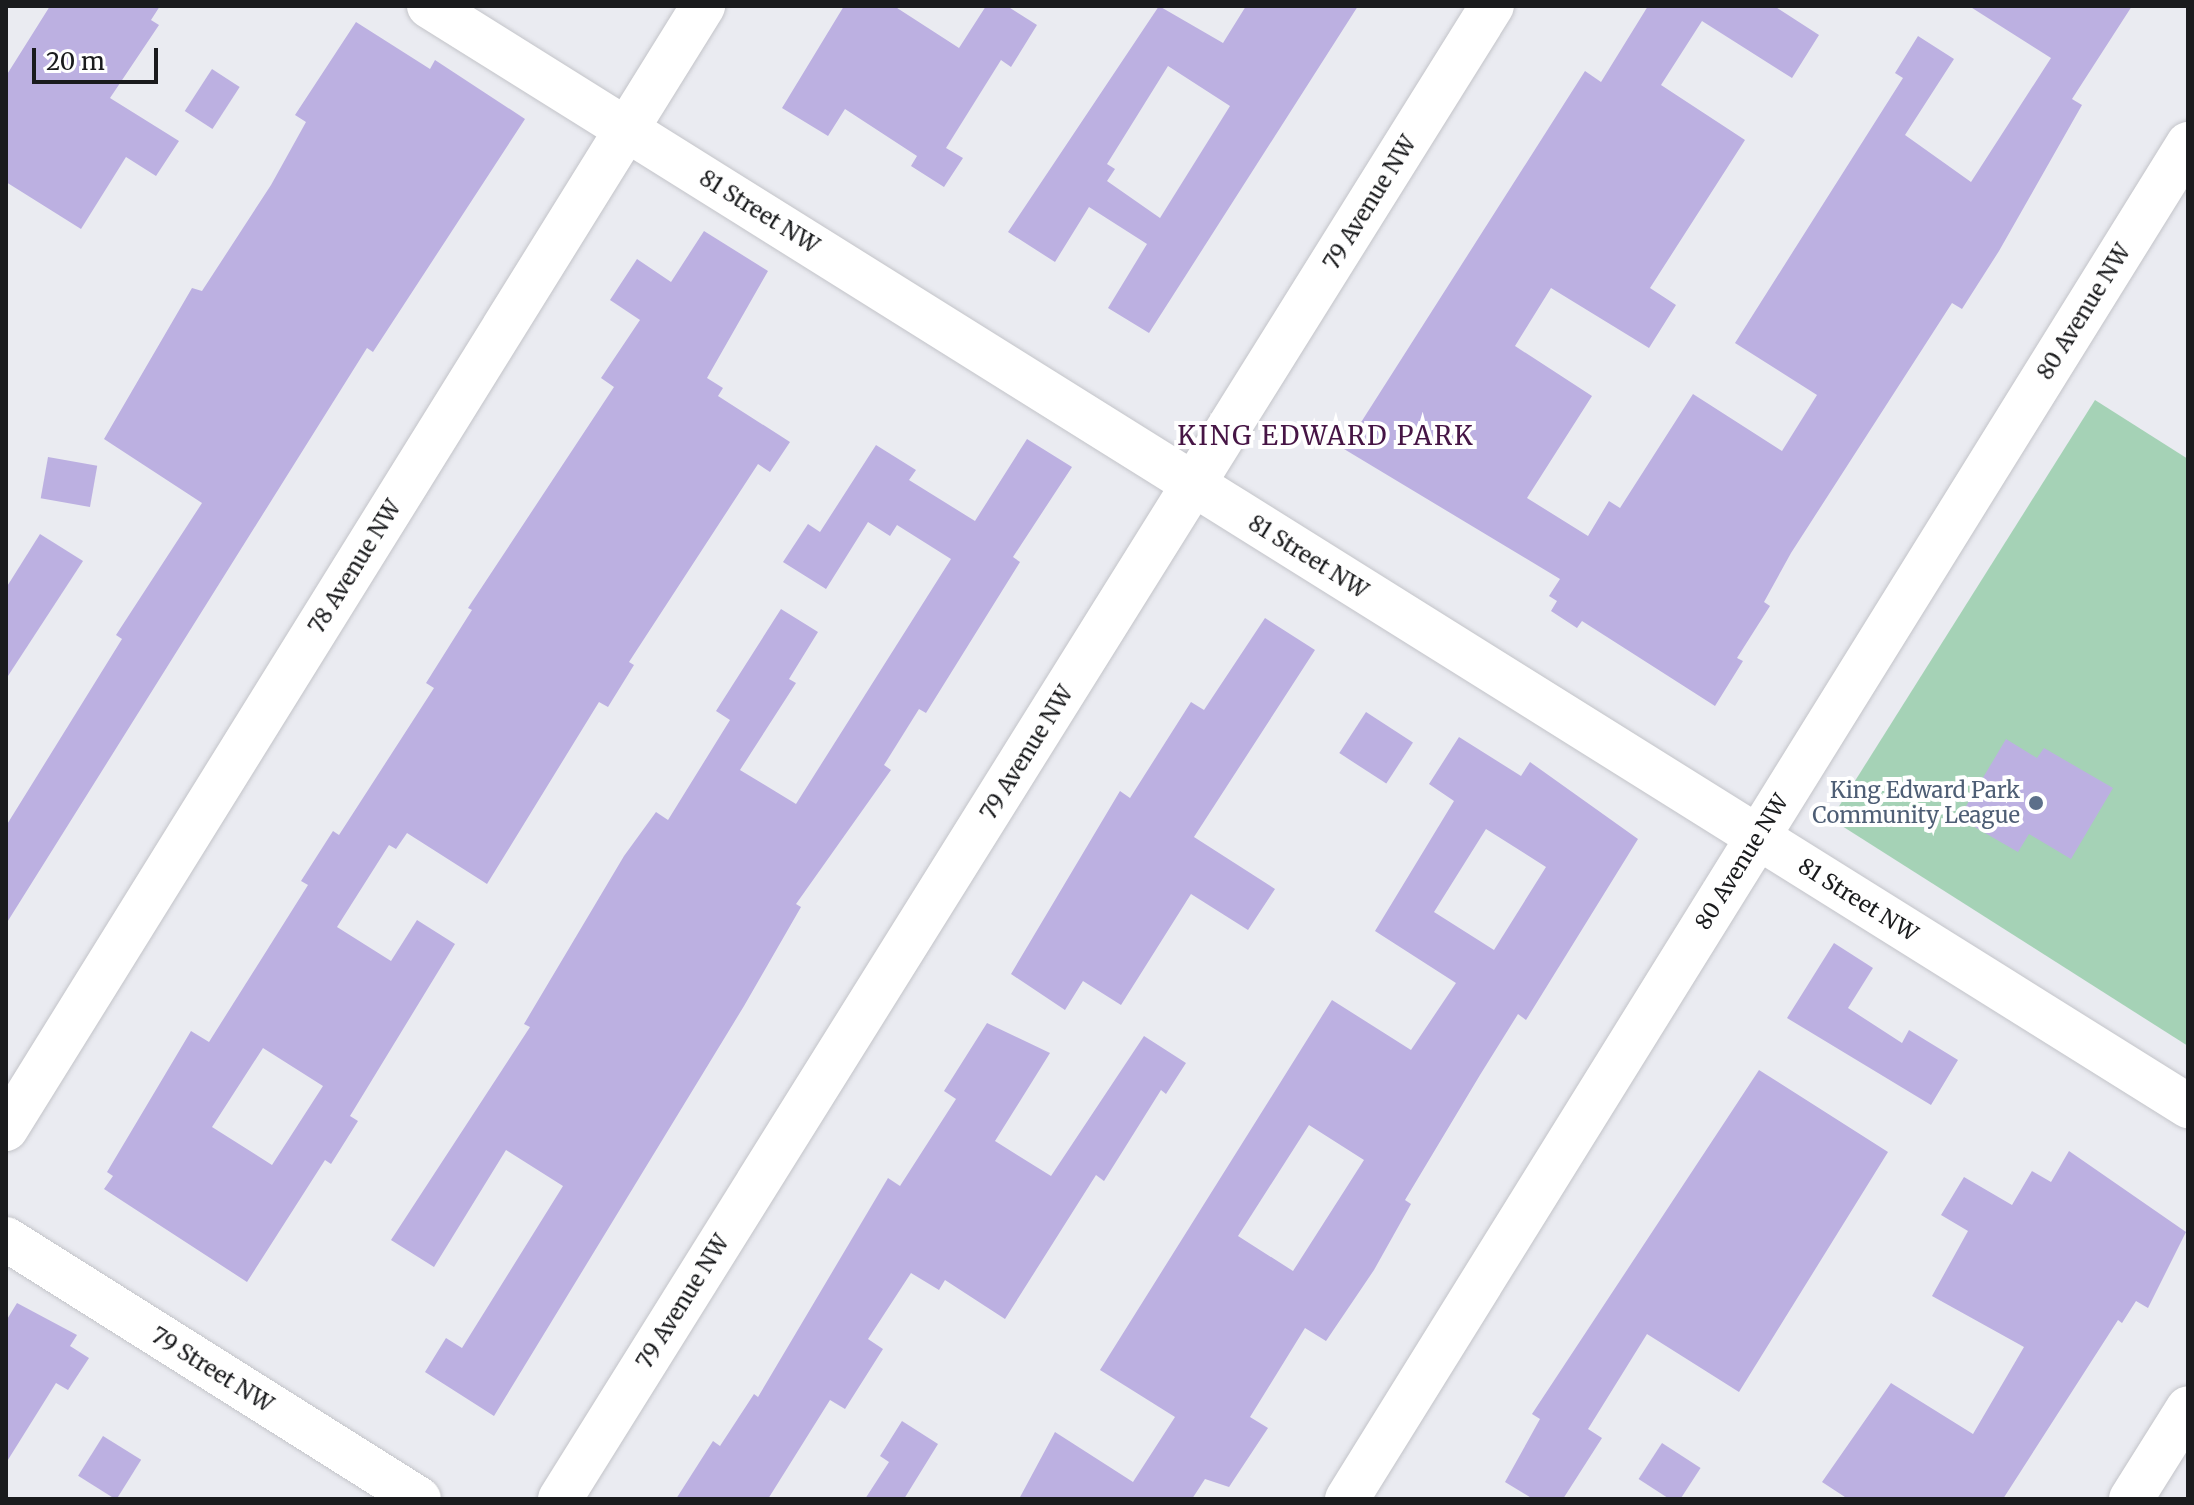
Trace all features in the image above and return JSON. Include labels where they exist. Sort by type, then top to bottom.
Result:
[{"type":"street","name":"81 Street NW","points":[[429,6],[2188,1106]]},
{"type":"street","name":"78 Avenue NW","points":[[6,1129],[703,6]]},
{"type":"street","name":"79 Avenue NW","points":[[560,1499],[1492,6]]},
{"type":"street","name":"80 Avenue NW","points":[[1347,1499],[2188,144]]},
{"type":"street","name":"79 Street NW","points":[[6,1239],[419,1499]]},
{"type":"street","points":[[2131,1499],[2188,1408]]},
{"type":"green space","points":[[2095,400],[2188,459],[2188,1046],[1831,819]]},
{"type":"building","points":[[50,6],[160,6],[151,20],[159,25],[110,98],[179,141],[156,176],[126,157],[81,229],[6,182],[6,76]]},
{"type":"building","points":[[844,6],[894,6],[959,48],[986,6],[1007,6],[1037,25],[1011,67],[1001,60],[946,148],[963,158],[944,187],[911,166],[917,156],[845,109],[828,136],[782,108]]},
{"type":"building","points":[[1159,6],[1223,43],[1246,6],[1358,6],[1149,333],[1108,308],[1147,244],[1089,207],[1055,262],[1008,232]],"holes":[[[1168,66],[1230,106],[1160,218],[1107,181],[1115,169],[1107,164]]]},
{"type":"building","points":[[1648,6],[1774,6],[1819,35],[1792,78],[1702,21],[1661,85],[1745,140],[1650,288],[1676,305],[1649,348],[1551,288],[1515,346],[1592,396],[1527,498],[1588,536],[1609,501],[1620,508],[1693,394],[1782,451],[1817,395],[1735,343],[1903,78],[1895,73],[1918,36],[1954,59],[1905,135],[1971,182],[2051,58],[1969,6],[2132,6],[2072,99],[2082,105],[1999,251],[1962,309],[1952,303],[1791,553],[1764,602],[1770,606],[1737,658],[1743,661],[1715,706],[1582,621],[1577,628],[1551,611],[1557,601],[1549,596],[1560,579],[1344,449],[1585,71],[1601,82]]},
{"type":"building","points":[[356,22],[430,69],[435,60],[525,119],[373,352],[367,348],[6,924],[6,826],[122,639],[116,635],[202,503],[104,439],[192,288],[202,291],[271,185],[306,122],[295,115]]},
{"type":"building","points":[[212,69],[240,87],[212,129],[185,111]]},
{"type":"building","points":[[704,231],[768,271],[707,378],[723,388],[718,396],[790,442],[770,472],[758,464],[629,662],[634,665],[608,707],[599,702],[487,884],[407,833],[396,849],[389,845],[337,927],[391,961],[417,920],[455,944],[350,1116],[358,1121],[331,1164],[325,1160],[247,1282],[104,1189],[113,1176],[107,1172],[191,1031],[209,1042],[308,885],[301,881],[333,831],[339,835],[434,688],[426,683],[472,610],[468,608],[614,387],[601,378],[640,320],[610,300],[637,259],[671,282]],"holes":[[[263,1048],[323,1086],[272,1165],[212,1127]]]},
{"type":"building","points":[[1027,439],[1072,467],[1013,557],[1020,562],[926,713],[919,709],[884,765],[891,770],[796,904],[801,907],[744,1006],[494,1416],[425,1372],[446,1338],[462,1348],[563,1186],[506,1150],[434,1267],[391,1240],[530,1027],[524,1024],[624,856],[656,812],[668,820],[730,720],[716,711],[781,609],[818,632],[789,679],[796,683],[740,770],[796,804],[951,559],[897,525],[890,536],[868,522],[826,589],[783,562],[808,524],[820,532],[876,445],[916,470],[909,480],[975,521]]},
{"type":"building","points":[[48,457],[97,466],[90,507],[41,498]]},
{"type":"building","points":[[40,534],[83,561],[6,679],[6,588]]},
{"type":"building","points":[[1265,618],[1315,650],[1194,837],[1275,889],[1248,930],[1191,894],[1121,1005],[1083,981],[1065,1010],[1011,974],[1120,791],[1130,798],[1191,702],[1204,710]]},
{"type":"building","points":[[1366,712],[1413,742],[1386,784],[1339,753]]},
{"type":"building","points":[[1459,737],[1521,776],[1530,762],[1638,839],[1526,1020],[1518,1014],[1480,1075],[1405,1200],[1411,1204],[1374,1270],[1326,1341],[1305,1328],[1250,1417],[1268,1428],[1229,1487],[1205,1479],[1192,1499],[1019,1499],[1055,1432],[1133,1482],[1175,1417],[1100,1370],[1332,1000],[1411,1050],[1456,983],[1375,931],[1454,801],[1429,784]],"holes":[[[1486,829],[1546,867],[1494,950],[1434,912]],[[1309,1125],[1364,1160],[1293,1271],[1238,1236]]]},
{"type":"building","name":"King Edward Park Community League","points":[[2006,739],[2037,758],[2044,748],[2113,788],[2071,859],[2029,834],[2018,852],[1959,818]]},
{"type":"building","points":[[1834,943],[1873,968],[1848,1008],[1902,1043],[1909,1030],[1958,1060],[1931,1105],[1787,1018]]},
{"type":"building","points":[[987,1023],[1050,1053],[995,1141],[1051,1176],[1144,1036],[1186,1063],[1166,1094],[1161,1090],[1104,1181],[1096,1175],[1005,1319],[945,1280],[939,1290],[911,1273],[868,1339],[883,1349],[845,1409],[830,1400],[768,1499],[676,1499],[713,1441],[720,1446],[754,1394],[758,1397],[888,1178],[900,1186],[956,1099],[944,1091]]},
{"type":"building","points":[[1759,1070],[1888,1152],[1739,1392],[1647,1334],[1588,1429],[1602,1438],[1563,1499],[1533,1499],[1505,1482],[1540,1419],[1532,1414]]},
{"type":"building","points":[[2069,1151],[2186,1232],[2148,1308],[2136,1301],[2122,1323],[2118,1320],[2003,1499],[1848,1499],[1822,1482],[1891,1383],[1973,1434],[2024,1347],[1932,1296],[1968,1231],[1941,1215],[1964,1177],[2012,1205],[2032,1171],[2051,1182]]},
{"type":"building","points":[[17,1303],[77,1335],[70,1346],[89,1358],[68,1390],[56,1383],[6,1463],[6,1321]]},
{"type":"building","points":[[902,1421],[938,1444],[904,1499],[865,1499],[889,1462],[880,1456]]},
{"type":"building","points":[[103,1436],[141,1460],[117,1499],[78,1476]]},
{"type":"building","points":[[1662,1443],[1701,1468],[1680,1499],[1669,1499],[1639,1479]]},
{"type":"place","name":"King Edward Park Community League","points":[[2036,803]]},
{"type":"district","name":"KING EDWARD PARK","points":[[1326,436]]}]
